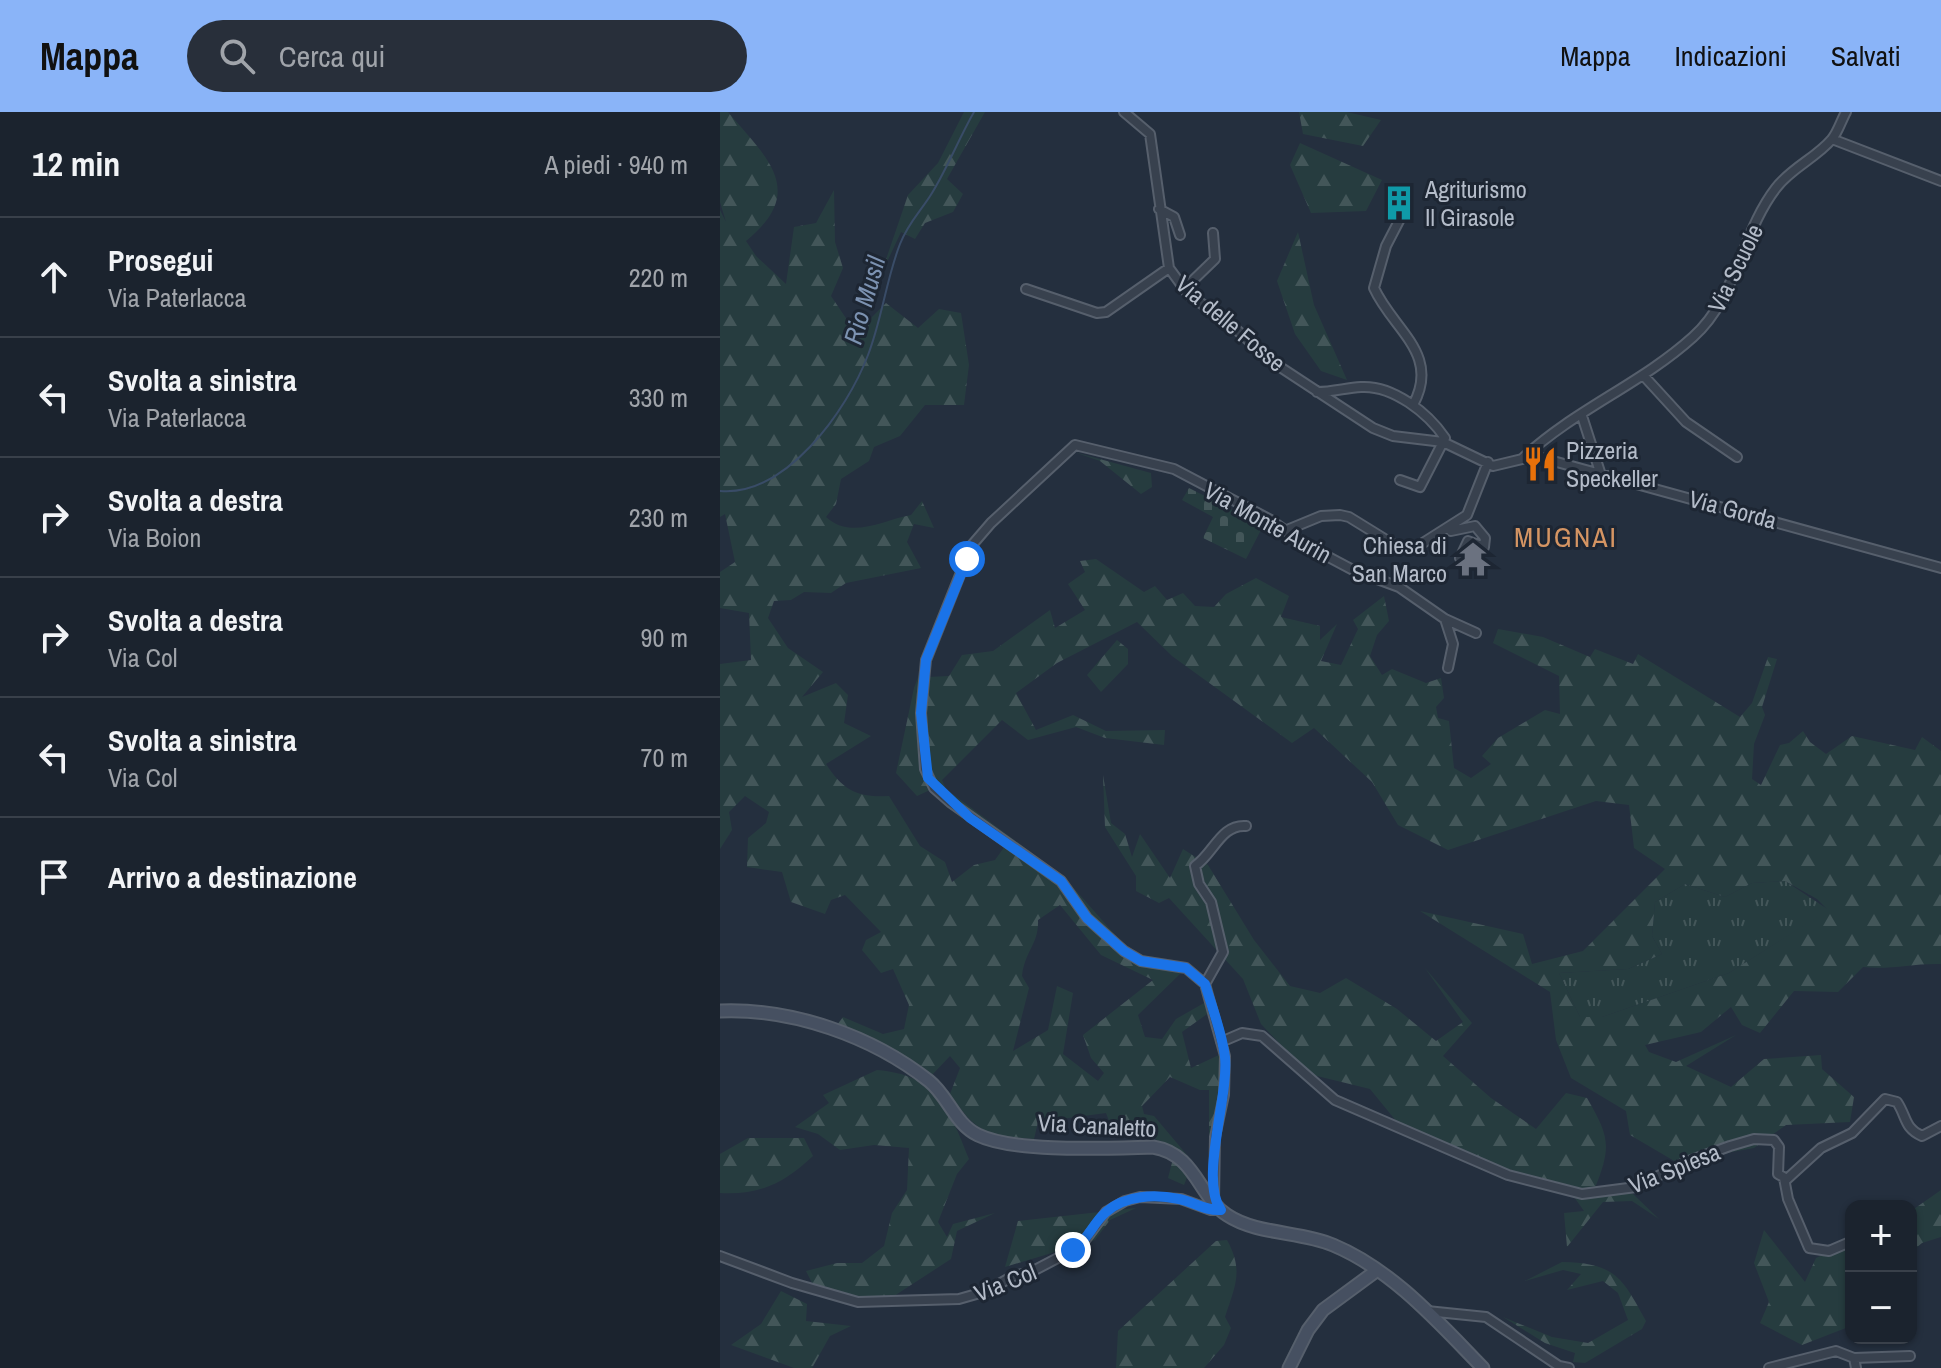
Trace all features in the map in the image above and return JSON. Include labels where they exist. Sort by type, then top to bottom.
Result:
[{"type":"street","name":"Via delle Fosse","points":[[1124,112],[1150,134],[1169,268],[1184,289],[1350,415],[1393,436],[1443,442]]},
{"type":"street","name":"Via Scuole","points":[[1523,458],[1545,437],[1643,375],[1704,327],[1725,295],[1764,207],[1777,186],[1832,139],[1846,112]]},
{"type":"street","points":[[1832,139],[1941,181]]},
{"type":"street","points":[[1159,209],[1174,217],[1180,235]]},
{"type":"street","points":[[1401,217],[1386,246],[1374,288],[1420,358],[1424,377],[1413,405]]},
{"type":"street","points":[[1184,289],[1215,259],[1213,233]]},
{"type":"street","points":[[1026,289],[1097,313],[1106,312],[1169,268]]},
{"type":"street","points":[[1643,375],[1686,422],[1737,457]]},
{"type":"street","points":[[1316,392],[1364,387],[1413,405],[1441,432],[1443,442],[1420,487],[1400,480]]},
{"type":"street","points":[[1582,416],[1601,475]]},
{"type":"street","points":[[1287,530],[1321,516],[1340,515],[1349,517],[1396,546],[1415,548],[1446,531],[1467,515],[1488,462],[1443,442]]},
{"type":"street","name":"Via Monte Aurin","points":[[1205,984],[1186,968],[1141,961],[1124,951],[1087,918],[1061,881],[970,818],[934,788],[925,769],[921,713],[926,660],[972,545],[991,523],[1075,445],[1174,469],[1287,530],[1304,544],[1353,570],[1410,593],[1445,619],[1476,633]]},
{"type":"street","name":"Via Gorda","points":[[1488,462],[1493,466],[1535,456],[1941,568]]},
{"type":"street","points":[[1446,531],[1470,525],[1483,533],[1484,547],[1468,541],[1460,558]]},
{"type":"street","points":[[1445,619],[1453,644],[1448,668]]},
{"type":"street","points":[[1246,826],[1237,825],[1223,833],[1210,856],[1195,866],[1199,884],[1211,902],[1223,952],[1205,984],[1225,1056],[1224,1095],[1215,1137],[1217,1205],[1241,1221],[1330,1243],[1376,1271],[1427,1311],[1483,1368]]},
{"type":"street","name":"Via Canaletto","points":[[720,1011],[756,1009],[857,1039],[931,1082],[965,1126],[983,1137],[1063,1148],[1159,1148],[1189,1167],[1217,1205]]},
{"type":"street","name":"Via Spiesa","points":[[1221,1042],[1242,1033],[1262,1036],[1335,1100],[1508,1175],[1582,1194],[1636,1187],[1686,1162],[1730,1146],[1774,1140],[1779,1147],[1778,1174],[1784,1178],[1788,1199],[1809,1248],[1829,1251],[1845,1244]]},
{"type":"street","points":[[1784,1178],[1799,1170],[1821,1148],[1852,1133],[1885,1099],[1897,1102],[1905,1124],[1914,1133],[1922,1136],[1941,1126]]},
{"type":"street","name":"Via Col","points":[[720,1256],[792,1283],[858,1302],[959,1299],[987,1291],[1073,1250],[1083,1243],[1106,1212],[1125,1201],[1140,1197],[1172,1198],[1217,1205]]},
{"type":"street","points":[[1289,1368],[1308,1330],[1323,1310],[1376,1271]]},
{"type":"street","points":[[1427,1311],[1486,1317],[1559,1366],[1569,1368]]},
{"type":"street","points":[[1769,1368],[1836,1351],[1855,1363],[1910,1356]]},
{"type":"green space","points":[[720,112],[728,112],[756,145],[775,175],[778,191],[775,206],[746,241],[756,256],[786,284],[794,227],[816,223],[834,190],[835,242],[843,268],[831,296],[856,333],[886,303],[918,328],[939,309],[961,313],[969,365],[964,405],[925,405],[900,436],[874,447],[869,461],[841,479],[836,504],[826,517],[836,524],[856,528],[911,515],[922,501],[934,528],[914,524],[907,542],[921,568],[846,583],[831,593],[804,592],[791,600],[774,601],[768,618],[788,648],[823,672],[802,697],[836,683],[848,695],[844,723],[871,736],[826,764],[845,786],[859,794],[889,796],[920,846],[945,862],[952,882],[974,865],[995,860],[1005,846],[930,790],[917,796],[896,773],[914,688],[937,626],[928,677],[949,676],[962,655],[993,651],[1050,610],[1055,628],[1085,610],[1068,584],[1085,572],[1080,561],[1096,559],[1144,592],[1155,586],[1167,600],[1183,593],[1195,606],[1214,607],[1226,594],[1256,578],[1289,596],[1281,617],[1320,626],[1320,640],[1337,624],[1321,661],[1341,665],[1358,629],[1353,620],[1384,596],[1389,621],[1377,635],[1370,656],[1382,675],[1392,669],[1426,683],[1441,678],[1444,698],[1436,707],[1438,718],[1449,721],[1454,768],[1471,778],[1491,764],[1482,756],[1498,738],[1545,710],[1560,714],[1559,676],[1493,643],[1498,629],[1543,637],[1590,657],[1595,649],[1633,664],[1638,654],[1740,717],[1752,703],[1768,657],[1777,659],[1762,707],[1765,715],[1754,744],[1752,779],[1761,785],[1780,745],[1789,743],[1803,731],[1810,742],[1826,754],[1852,736],[1915,750],[1922,737],[1941,751],[1941,964],[1863,967],[1838,992],[1794,991],[1760,1033],[1742,1025],[1731,1007],[1701,1032],[1645,1045],[1649,1052],[1676,1062],[1736,1035],[1686,1066],[1731,1087],[1764,1059],[1821,1055],[1822,1069],[1854,1097],[1850,1122],[1786,1125],[1754,1148],[1676,1162],[1630,1135],[1626,1111],[1571,1078],[1556,1040],[1550,992],[1420,911],[1523,934],[1532,964],[1583,951],[1665,869],[1634,848],[1629,805],[1596,801],[1448,850],[1398,825],[1372,782],[1314,728],[1292,743],[1172,656],[1137,622],[1057,663],[1016,693],[1036,730],[1073,715],[1106,731],[1165,730],[1164,745],[1105,738],[1076,727],[1028,740],[1002,720],[942,780],[946,789],[1064,877],[1124,945],[1141,957],[1182,972],[1138,1015],[1145,1037],[1162,1039],[1176,1019],[1204,1003],[1210,1012],[1182,1032],[1191,1068],[1219,1055],[1230,1086],[1209,1183],[1209,1090],[1200,1090],[1170,1077],[1142,1106],[1144,1114],[1154,1116],[1193,1162],[1184,1185],[1168,1178],[1175,1151],[1149,1135],[1115,1137],[1106,1113],[1038,1122],[1034,1139],[984,1130],[967,1117],[950,1094],[960,1068],[950,1056],[931,1076],[837,1025],[843,1017],[883,1034],[904,1029],[909,1005],[893,969],[881,973],[862,950],[866,940],[881,932],[845,895],[831,900],[825,914],[791,902],[782,872],[747,867],[748,838],[766,823],[769,812],[745,796],[729,812],[732,830],[720,849],[720,664],[751,660],[749,613],[720,608],[720,572],[735,562],[725,514],[720,517],[720,210],[726,222],[720,202]],"holes":[[[1785,881],[1817,899],[1828,910],[1729,973],[1602,1017],[1580,1017],[1559,973],[1628,969],[1662,954],[1652,936],[1655,902],[1685,884],[1725,897],[1752,883]],[[1060,905],[1101,955],[1153,980],[1083,1035],[1091,1058],[1104,1073],[1098,1081],[1063,1054],[1073,993],[1057,986],[1048,1030],[1013,1051],[1029,988],[1022,976],[1038,920]]]},
{"type":"green space","points":[[964,112],[985,112],[947,179],[963,194],[953,212],[925,223],[915,239],[901,232],[880,277],[908,195],[938,163]]},
{"type":"green space","points":[[1299,112],[1347,112],[1381,120],[1363,146],[1303,134]]},
{"type":"green space","points":[[1300,143],[1382,180],[1366,211],[1311,213],[1290,165]]},
{"type":"green space","points":[[1298,232],[1314,305],[1347,380],[1321,371],[1295,334],[1277,281]]},
{"type":"green space","points":[[1074,452],[1151,473],[1152,487],[1141,494],[1100,461]]},
{"type":"green space","points":[[1189,488],[1268,528],[1262,528],[1246,559],[1203,538],[1213,517],[1182,500]]},
{"type":"green space","points":[[1117,640],[1128,649],[1128,664],[1101,692],[1087,675]]},
{"type":"green space","points":[[1103,775],[1111,823],[1125,834],[1132,857],[1140,834],[1170,878],[1183,849],[1208,865],[1254,940],[1290,986],[1320,993],[1346,978],[1397,1009],[1436,1041],[1463,1022],[1425,968],[1472,1023],[1443,1056],[1491,1098],[1536,1129],[1566,1093],[1587,1098],[1600,1122],[1606,1142],[1604,1162],[1595,1188],[1633,1194],[1659,1219],[1632,1201],[1603,1202],[1567,1247],[1564,1213],[1584,1211],[1567,1187],[1492,1164],[1397,1122],[1370,1089],[1309,1074],[1261,1024],[1243,979],[1169,898],[1159,903],[1136,891],[1136,876],[1105,827]]},
{"type":"green space","points":[[1785,881],[1829,910],[1729,973],[1602,1017],[1580,1017],[1559,973],[1628,969],[1662,954],[1652,936],[1655,902],[1685,884],[1725,897],[1752,883]]},
{"type":"green space","points":[[877,1070],[897,1073],[927,1087],[938,1097],[955,1124],[969,1159],[957,1174],[938,1222],[947,1237],[953,1224],[995,1213],[957,1231],[951,1259],[891,1298],[855,1296],[813,1285],[806,1271],[837,1263],[862,1263],[884,1246],[892,1213],[907,1190],[909,1148],[874,1145],[840,1150],[818,1134],[795,1127],[829,1103],[823,1095]]},
{"type":"green space","points":[[748,1138],[804,1138],[813,1156],[771,1185],[748,1192],[720,1193],[720,1154]]},
{"type":"green space","points":[[1941,1190],[1941,1237],[1917,1247],[1917,1207]]},
{"type":"green space","points":[[1136,1208],[1110,1220],[1095,1240],[1005,1267],[1018,1221]]},
{"type":"green space","points":[[1764,1230],[1805,1282],[1816,1258],[1845,1245],[1845,1328],[1802,1345],[1760,1323],[1769,1302],[1754,1263]]},
{"type":"green space","points":[[1227,1240],[1235,1261],[1236,1278],[1225,1317],[1231,1328],[1224,1345],[1204,1368],[1116,1368],[1118,1331],[1216,1241]]},
{"type":"green space","points":[[1562,1262],[1594,1265],[1615,1275],[1646,1321],[1642,1329],[1585,1363],[1573,1362],[1575,1353],[1545,1343],[1503,1317],[1552,1337],[1588,1343],[1628,1320],[1618,1293],[1603,1281],[1567,1290],[1581,1274],[1563,1270],[1525,1281]]},
{"type":"green space","points":[[781,1291],[807,1304],[806,1321],[851,1326],[830,1336],[812,1368],[794,1368],[731,1345],[761,1324]]},
{"type":"waterway","name":"Rio Musil","points":[[720,491],[744,489],[768,480],[790,465],[829,424],[845,401],[873,341],[903,237],[938,183],[974,112]]},
{"type":"place","name":"Agriturismo Il Girasole","points":[[1399,203]]},
{"type":"place","name":"Pizzeria Speckeller","points":[[1540,464]]},
{"type":"place","name":"Chiesa di San Marco","points":[[1473,559]]},
{"type":"district","name":"MUGNAI","points":[[1566,537]]},
{"type":"route","points":[[967,559],[926,660],[921,713],[928,778],[934,788],[970,818],[1061,881],[1087,918],[1124,951],[1141,961],[1171,964],[1197,975],[1205,984],[1225,1056],[1224,1095],[1213,1163],[1214,1200],[1221,1210],[1162,1197],[1125,1201],[1106,1212],[1083,1243],[1073,1250]]}]
